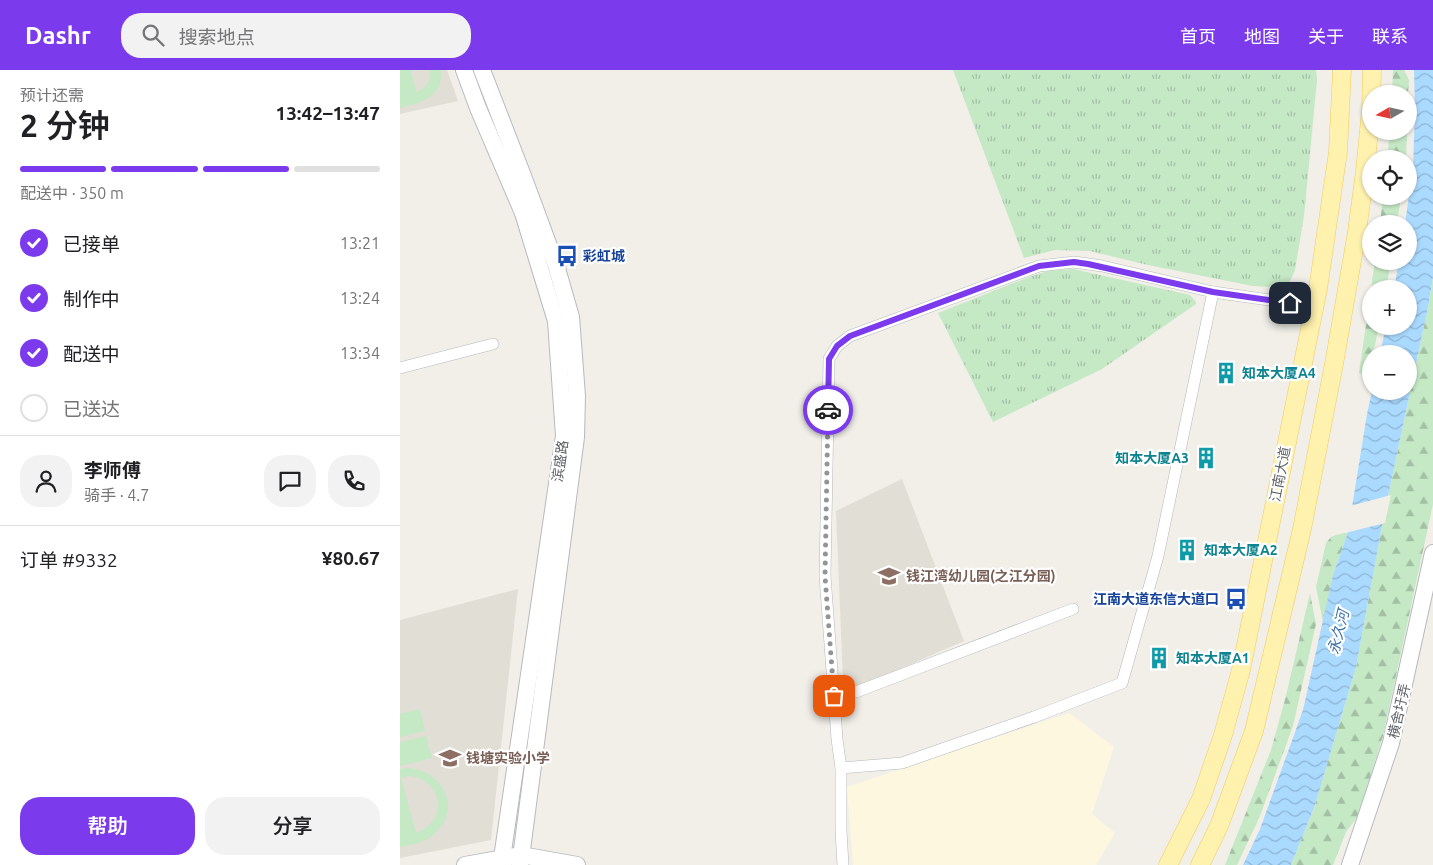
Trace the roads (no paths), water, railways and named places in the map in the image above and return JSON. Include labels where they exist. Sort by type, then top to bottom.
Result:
[{"type":"main road","name":"滨盛路","points":[[464,70],[478,108],[523,213],[556,321],[564,427],[502,862]]},
{"type":"main road","name":"滨盛路","points":[[482,70],[556,265],[571,317],[577,396],[575,446],[520,860]]},
{"type":"main road","name":"江南大道","points":[[1168,865],[1201,799],[1223,735],[1241,670],[1318,289],[1338,152],[1342,70]]},
{"type":"main road","points":[[1200,865],[1219,826],[1254,731],[1302,529],[1357,232],[1366,171],[1372,70]]},
{"type":"main road","name":"横舍圩弄","points":[[1350,865],[1391,743],[1433,553]]},
{"type":"main road","points":[[466,865],[520,860],[577,865]]},
{"type":"street","points":[[843,865],[841,768],[825,576],[829,359],[837,346],[850,336],[1039,266],[1074,262],[1102,266],[1213,292],[1290,303]]},
{"type":"street","points":[[841,768],[902,763],[1034,717],[1122,683],[1158,556],[1213,292]]},
{"type":"street","points":[[400,368],[493,344]]},
{"type":"street","points":[[834,696],[856,692],[1073,609]]},
{"type":"water","points":[[1414,70],[1433,70],[1433,277],[1417,359],[1417,345],[1382,345],[1384,335],[1417,335],[1417,280],[1396,280],[1397,270],[1417,270],[1417,215],[1406,215],[1408,205],[1417,205],[1417,150],[1414,150],[1414,140],[1418,140],[1418,85],[1414,85]]},
{"type":"water","name":"永久河","points":[[1370,400],[1408,400],[1384,515],[1356,667],[1315,805],[1291,865],[1243,865],[1260,829],[1303,710],[1333,575],[1348,532]]},
{"type":"place","name":"彩虹城","points":[[567,256]]},
{"type":"place","name":"知本大厦A4","points":[[1226,373]]},
{"type":"place","name":"知本大厦A3","points":[[1206,458]]},
{"type":"place","name":"知本大厦A2","points":[[1187,550]]},
{"type":"place","name":"钱江湾幼儿园(之江分园)","points":[[889,576]]},
{"type":"place","name":"江南大道东信大道口","points":[[1236,599]]},
{"type":"place","name":"知本大厦A1","points":[[1159,658]]},
{"type":"place","name":"钱塘实验小学","points":[[450,758]]}]
